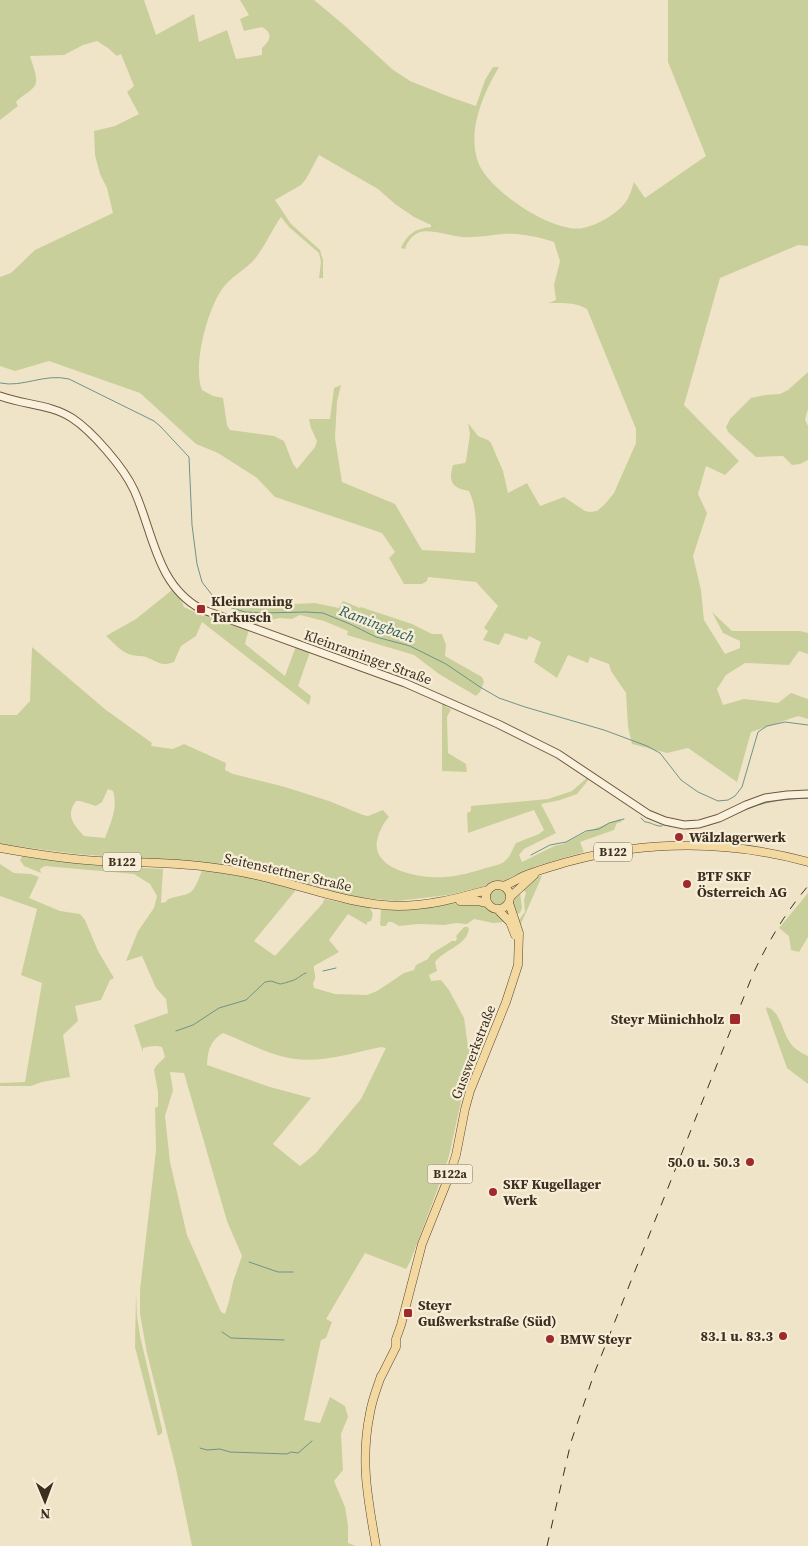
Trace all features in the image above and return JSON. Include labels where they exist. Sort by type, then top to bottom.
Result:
[{"type":"main road","name":"Kleinraminger Straße","points":[[0,396],[61,412],[77,421],[93,436],[130,482],[165,574],[174,588],[195,606],[212,614],[429,693],[543,745],[660,820],[692,825],[706,823],[765,798],[808,794]]},
{"type":"main road","name":"B122","points":[[488,890],[494,885],[503,886],[568,861],[637,848],[686,845],[753,850],[808,862]]},
{"type":"main road","name":"Seitenstettner Straße","points":[[0,848],[87,860],[184,864],[228,870],[262,876],[343,898],[376,904],[413,905],[450,900],[488,890]]},
{"type":"main road","name":"B122","points":[[487,903],[497,909],[506,907],[524,883],[542,870]]},
{"type":"main road","points":[[503,886],[510,892],[510,900]]},
{"type":"main road","points":[[487,903],[486,894],[488,890]]},
{"type":"main road","name":"Seitenstettner Straße","points":[[450,900],[471,900],[487,903]]},
{"type":"main road","name":"Gusswerkstraße","points":[[376,1546],[366,1487],[365,1457],[370,1412],[386,1357],[401,1325],[422,1244],[444,1193],[456,1155],[470,1091],[517,971],[520,946],[518,929],[510,900]]},
{"type":"main road","name":"Gusswerkstraße","points":[[497,909],[510,922],[520,946]]},
{"type":"green space","points":[[0,0],[144,0],[156,35],[194,14],[199,42],[227,30],[236,59],[262,55],[262,48],[269,37],[268,32],[262,27],[244,31],[240,19],[249,15],[240,0],[314,0],[392,69],[410,81],[450,97],[476,106],[485,80],[493,67],[499,67],[487,89],[478,113],[474,138],[478,162],[494,185],[523,208],[555,224],[570,228],[583,228],[614,214],[627,200],[634,182],[645,198],[706,156],[668,62],[668,0],[808,0],[808,246],[798,245],[720,278],[684,405],[739,461],[725,475],[706,466],[698,494],[707,513],[693,556],[701,590],[704,620],[725,654],[740,648],[740,641],[723,633],[712,612],[732,631],[800,631],[808,633],[808,654],[799,651],[789,665],[745,663],[726,675],[717,689],[723,705],[744,699],[778,703],[791,693],[808,699],[808,719],[798,716],[751,732],[737,782],[688,748],[667,753],[632,744],[628,727],[626,693],[611,671],[609,664],[590,657],[588,663],[568,655],[557,678],[534,662],[541,642],[529,636],[527,640],[505,633],[499,645],[483,640],[488,631],[484,628],[498,606],[476,582],[428,577],[427,581],[422,584],[404,584],[389,558],[395,552],[382,533],[275,497],[257,478],[218,453],[196,444],[140,393],[49,361],[15,371],[0,366],[0,277],[11,273],[35,250],[113,213],[107,188],[100,174],[95,155],[94,131],[115,126],[139,114],[127,92],[134,86],[121,54],[117,56],[97,41],[83,45],[64,55],[30,56],[36,76],[36,84],[16,102],[18,106],[0,120]],"holes":[[[319,155],[378,189],[414,217],[431,225],[431,227],[413,233],[406,239],[401,248],[405,249],[407,243],[413,237],[424,231],[467,237],[517,234],[554,242],[560,261],[554,285],[556,300],[549,303],[573,304],[587,309],[636,429],[636,443],[614,493],[597,511],[585,511],[564,497],[540,506],[527,483],[508,493],[503,471],[491,443],[478,436],[468,423],[470,434],[466,461],[465,463],[453,465],[451,480],[455,486],[469,491],[472,498],[476,521],[475,553],[422,550],[395,504],[342,482],[335,438],[337,402],[341,385],[334,388],[330,419],[309,419],[317,441],[315,447],[297,469],[293,464],[284,441],[274,436],[230,430],[227,425],[223,398],[213,396],[202,390],[199,380],[200,352],[207,322],[217,297],[226,284],[256,257],[281,217],[289,227],[319,253],[321,262],[319,278],[323,278],[323,260],[320,250],[291,224],[275,200],[301,185]]]},
{"type":"green space","points":[[808,372],[808,409],[805,420],[808,426],[808,460],[792,465],[783,456],[756,457],[728,432],[726,427],[730,419],[751,398],[780,394],[788,390]]},
{"type":"green space","points":[[172,590],[184,607],[203,616],[205,615],[249,629],[245,644],[285,676],[296,646],[310,652],[298,686],[311,696],[309,705],[202,622],[196,636],[181,646],[174,662],[166,664],[128,654],[106,636],[136,619]]},
{"type":"green space","points":[[239,601],[294,604],[315,603],[339,608],[343,601],[412,624],[432,634],[442,634],[446,645],[445,656],[482,677],[484,682],[476,696],[439,674],[414,655],[347,635],[348,631],[324,621],[300,615],[292,619],[279,618],[259,623],[257,627],[235,618],[236,604]]},
{"type":"green space","points":[[32,647],[106,710],[152,743],[151,746],[173,749],[184,744],[226,763],[225,770],[233,774],[285,787],[329,801],[363,815],[368,816],[383,810],[389,817],[382,826],[377,848],[381,857],[389,865],[411,874],[435,877],[450,876],[503,863],[516,843],[539,834],[544,830],[534,810],[468,833],[467,813],[471,811],[471,806],[548,799],[572,791],[588,777],[590,778],[577,794],[541,804],[556,833],[524,849],[519,855],[522,862],[586,832],[620,819],[622,822],[617,823],[614,830],[580,842],[584,852],[536,866],[510,881],[492,882],[482,887],[448,895],[397,901],[346,895],[266,873],[220,865],[76,854],[0,844],[0,715],[17,715],[30,701]],"holes":[[[108,789],[113,791],[114,809],[105,838],[84,836],[74,824],[71,816],[71,811],[76,801],[96,806],[102,802]]]},
{"type":"green space","points":[[442,702],[451,709],[447,717],[448,753],[466,764],[467,772],[442,771]]},
{"type":"green space","points":[[22,856],[89,865],[163,869],[161,903],[191,892],[202,871],[213,871],[262,880],[296,890],[254,941],[275,956],[323,903],[324,899],[370,908],[373,914],[371,921],[367,922],[367,925],[348,914],[329,940],[339,952],[314,966],[314,988],[335,994],[367,995],[377,991],[404,973],[414,970],[416,965],[428,959],[431,954],[452,941],[456,941],[456,936],[464,927],[469,929],[464,940],[435,962],[437,971],[429,975],[431,981],[441,980],[449,990],[464,1018],[468,1046],[474,1050],[470,1060],[449,1156],[406,1269],[365,1253],[326,1319],[332,1322],[326,1338],[321,1340],[304,1420],[320,1423],[330,1397],[345,1406],[348,1417],[341,1434],[343,1470],[334,1481],[345,1507],[348,1543],[356,1546],[192,1546],[176,1469],[147,1353],[140,1314],[140,1290],[156,1150],[155,1107],[158,1106],[158,1092],[154,1070],[165,1057],[160,1046],[143,1048],[143,1052],[134,1025],[168,1013],[166,999],[156,988],[142,956],[126,961],[138,931],[154,908],[157,896],[150,884],[134,874],[45,866],[40,869],[41,873],[24,866],[20,860]],"holes":[[[223,1033],[272,1054],[289,1058],[324,1059],[381,1047],[386,1048],[361,1099],[315,1154],[300,1166],[273,1144],[311,1098],[270,1087],[207,1065],[211,1046],[215,1039]],[[170,1072],[184,1073],[227,1221],[242,1256],[225,1314],[221,1312],[187,1235],[170,1162],[165,1116],[173,1090]]]},
{"type":"green space","points":[[0,864],[14,873],[31,874],[39,877],[29,898],[60,911],[80,914],[85,920],[98,951],[114,978],[110,980],[101,1000],[75,1006],[78,1021],[63,1035],[70,1077],[31,1086],[0,1086],[0,1083],[25,1082],[42,983],[21,975],[37,909],[0,896]]},
{"type":"green space","points":[[537,876],[542,876],[520,926],[518,921],[525,912],[524,900],[526,893],[523,889]]},
{"type":"green space","points":[[498,888],[504,891],[507,897],[504,903],[498,906],[492,903],[489,897],[492,891]]},
{"type":"green space","points":[[520,892],[522,908],[520,913],[516,914],[512,903],[513,899]]},
{"type":"green space","points":[[808,893],[808,937],[799,952],[791,950],[789,936],[779,928]]},
{"type":"green space","points":[[463,902],[484,905],[499,914],[506,922],[493,923],[474,919],[467,924],[399,926],[388,922],[386,926],[381,926],[380,924],[381,910],[415,909]]},
{"type":"green space","points":[[767,1007],[775,1012],[791,1044],[808,1056],[808,1084],[787,1068],[766,1009]]},
{"type":"green space","points":[[136,1293],[140,1336],[162,1429],[162,1433],[158,1436],[135,1347]]},
{"type":"waterway","name":"Ramingbach","points":[[0,383],[17,384],[51,378],[69,379],[154,421],[160,426],[189,457],[192,525],[197,564],[202,582],[219,604],[245,612],[323,613],[376,637],[410,646],[446,664],[499,698],[604,730],[647,746],[660,753],[681,780],[698,792],[718,801],[728,800],[735,796],[742,787],[758,732],[767,726],[785,722],[808,725]]},
{"type":"waterway","points":[[704,826],[764,803],[808,798]]},
{"type":"waterway","points":[[641,818],[645,822],[662,826]]},
{"type":"waterway","points":[[531,855],[550,845],[566,842],[586,831],[599,829],[609,823],[624,819]]},
{"type":"waterway","points":[[664,825],[688,829],[695,827]]},
{"type":"waterway","points":[[323,971],[336,968]]},
{"type":"waterway","points":[[176,1031],[193,1025],[219,1008],[246,1000],[265,982],[271,981],[281,984],[295,980],[306,973]]},
{"type":"waterway","points":[[249,1262],[278,1272],[293,1272]]},
{"type":"waterway","points":[[222,1332],[231,1338],[284,1340]]},
{"type":"waterway","points":[[200,1448],[207,1450],[220,1449],[230,1452],[287,1454],[291,1452],[298,1453],[312,1441]]},
{"type":"railway","points":[[547,1546],[571,1442],[594,1374],[753,974],[778,928],[808,886]]},
{"type":"place","name":"Kleinraming Tarkusch","points":[[201,609]]},
{"type":"place","name":"Wälzlagerwerk","points":[[679,837]]},
{"type":"place","name":"BTF SKF Österreich AG","points":[[687,884]]},
{"type":"place","name":"Steyr Münichholz","points":[[735,1019]]},
{"type":"place","name":"50.0 u. 50.3","points":[[750,1162]]},
{"type":"place","name":"SKF Kugellager Werk","points":[[493,1192]]},
{"type":"place","name":"Steyr Gußwerkstraße (Süd)","points":[[408,1313]]},
{"type":"place","name":"83.1 u. 83.3","points":[[783,1336]]},
{"type":"place","name":"BMW Steyr","points":[[550,1339]]}]
